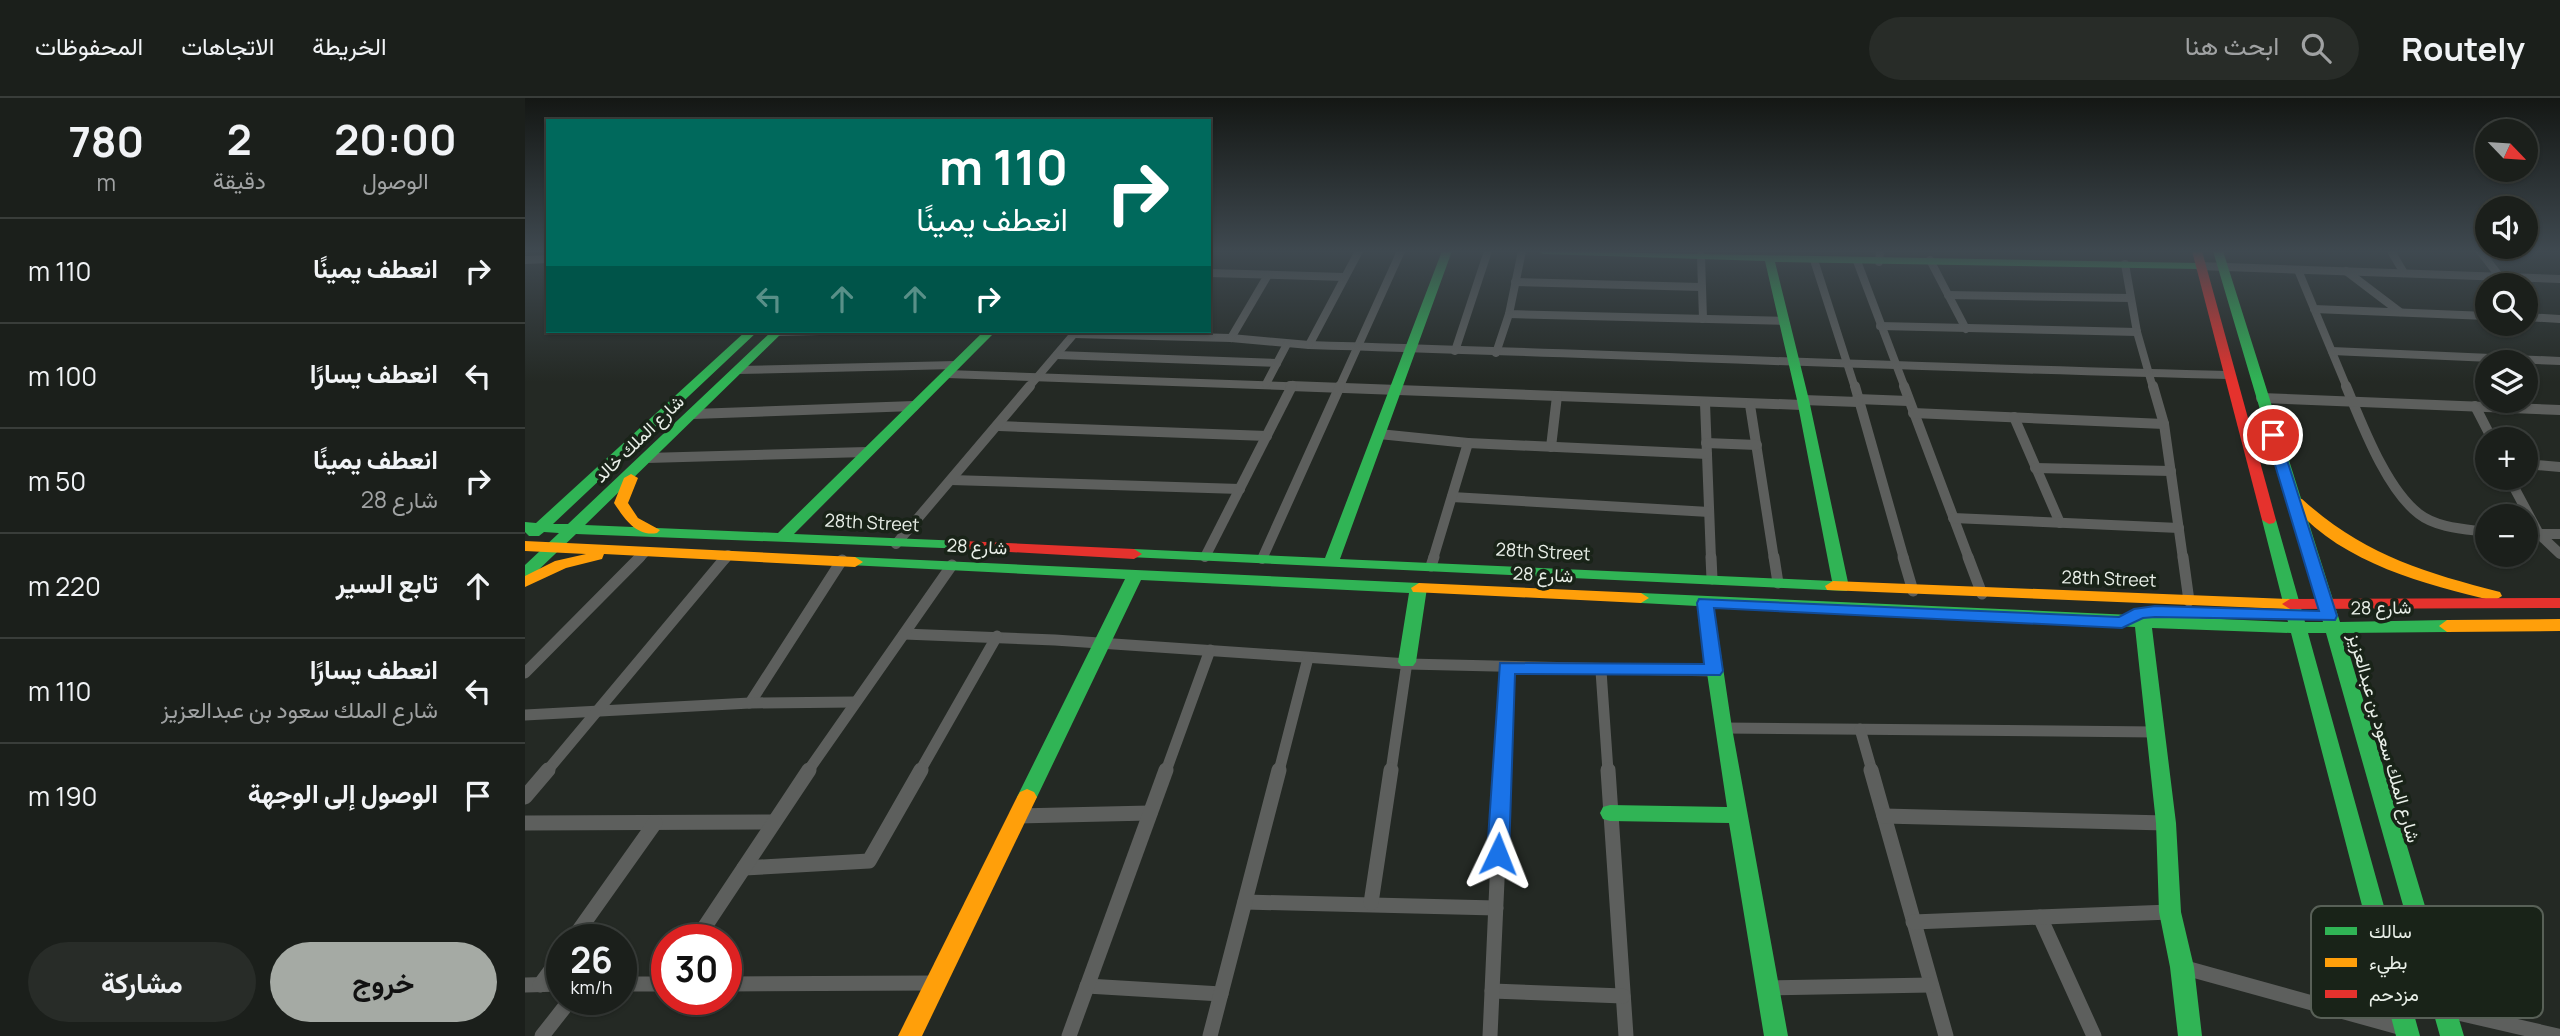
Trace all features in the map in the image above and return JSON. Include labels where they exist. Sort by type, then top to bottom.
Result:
[{"type":"main road","points":[[1331,562],[1431,295]]},
{"type":"main road","points":[[1778,295],[1841,587]]},
{"type":"main road","points":[[2207,295],[2373,906]]},
{"type":"main road","name":"شارع الملك سعود بن عبدالعزيز","points":[[2230,295],[2301,522],[2414,906]]},
{"type":"main road","name":"شارع الملك خالد","points":[[525,540],[533,527],[572,496],[750,333]]},
{"type":"main road","name":"شارع الملك خالد","points":[[525,574],[776,333]]},
{"type":"main road","points":[[783,537],[988,333]]},
{"type":"main road","points":[[642,463],[621,503],[627,516],[639,526],[669,534]]},
{"type":"main road","points":[[2291,495],[2315,522],[2363,556],[2424,580],[2533,603],[2526,611],[2329,616]]},
{"type":"main road","points":[[525,517],[547,510],[572,496]]},
{"type":"main road","points":[[2301,522],[2346,554],[2385,574],[2492,603]]},
{"type":"main road","name":"28th Street","points":[[533,527],[1431,566],[1982,594],[2189,601],[2296,616],[2329,616],[2492,603],[2560,603]]},
{"type":"main road","name":"شارع 28","points":[[525,546],[2122,622],[2329,616],[2560,625]]},
{"type":"main road","points":[[525,582],[561,564],[640,552]]},
{"type":"main road","points":[[911,1036],[1136,574]]},
{"type":"main road","points":[[1407,662],[1418,589]]},
{"type":"main road","points":[[1705,603],[1723,727],[1776,1036]]},
{"type":"main road","points":[[2122,622],[2140,612],[2296,616]]},
{"type":"main road","points":[[2143,622],[2166,823],[2170,912],[2182,967],[2190,1036]]},
{"type":"main road","points":[[1611,813],[1738,816]]},
{"type":"main road","name":"شارع الملك سعود بن عبدالعزيز","points":[[2447,1018],[2452,1036]]},
{"type":"street","points":[[1231,338],[1256,295]]},
{"type":"street","points":[[1309,345],[1335,295]]},
{"type":"street","points":[[1262,559],[1382,295]]},
{"type":"street","points":[[1455,351],[1474,295]]},
{"type":"street","points":[[1496,352],[1513,295]]},
{"type":"street","points":[[1702,295],[1703,319]]},
{"type":"street","points":[[1825,295],[1848,363],[1913,590]]},
{"type":"street","points":[[1869,295],[1982,594]]},
{"type":"street","points":[[1966,329],[1948,295],[2130,298]]},
{"type":"street","points":[[2130,295],[2147,371],[2164,424],[2189,601]]},
{"type":"street","points":[[2308,295],[2353,401],[2398,495],[2419,514],[2475,530]]},
{"type":"street","points":[[2378,295],[2400,312]]},
{"type":"street","points":[[2314,309],[2475,315]]},
{"type":"street","points":[[1509,314],[1785,321]]},
{"type":"street","points":[[2538,318],[2560,319]]},
{"type":"street","points":[[1880,326],[2137,332]]},
{"type":"street","points":[[896,544],[999,426],[1074,333]]},
{"type":"street","points":[[1151,333],[1287,344],[1455,351],[1791,359],[1895,367],[2228,375]]},
{"type":"street","points":[[1266,384],[1287,344]]},
{"type":"street","points":[[2332,351],[2560,361]]},
{"type":"street","points":[[1057,355],[1277,363]]},
{"type":"street","points":[[738,370],[951,369],[1039,376],[1750,405],[1858,400],[1908,401]]},
{"type":"street","points":[[1205,557],[1293,385]]},
{"type":"street","points":[[1551,447],[1557,396]]},
{"type":"street","points":[[2261,398],[2475,406]]},
{"type":"street","points":[[1705,403],[1712,579]]},
{"type":"street","points":[[1750,405],[1778,583]]},
{"type":"street","points":[[693,414],[914,406]]},
{"type":"street","points":[[2538,409],[2560,410]]},
{"type":"street","points":[[1913,413],[2164,424]]},
{"type":"street","points":[[2014,417],[2060,523]]},
{"type":"street","points":[[999,426],[1267,436]]},
{"type":"street","points":[[1379,434],[1468,443],[1551,447],[1707,449],[1757,445]]},
{"type":"street","points":[[1431,566],[1468,443]]},
{"type":"street","points":[[642,463],[867,452]]},
{"type":"street","points":[[2538,465],[2560,467]]},
{"type":"street","points":[[2035,468],[2171,471]]},
{"type":"street","points":[[951,480],[1240,489]]},
{"type":"street","points":[[2515,490],[2539,534],[2560,554]]},
{"type":"street","points":[[1452,498],[1709,512]]},
{"type":"street","points":[[1953,518],[2179,528]]},
{"type":"street","points":[[2539,534],[2560,534]]},
{"type":"street","points":[[525,673],[640,552]]},
{"type":"street","points":[[525,797],[728,555]]},
{"type":"street","points":[[750,703],[842,560]]},
{"type":"street","points":[[707,924],[854,702],[952,565]]},
{"type":"street","points":[[904,634],[997,636],[1308,658],[1601,671],[1714,671]]},
{"type":"street","points":[[744,868],[869,861],[997,636]]},
{"type":"street","points":[[1069,1036],[1210,650]]},
{"type":"street","points":[[1210,1036],[1308,658]]},
{"type":"street","points":[[1371,904],[1407,662]]},
{"type":"street","points":[[1490,1036],[1506,667]]},
{"type":"street","points":[[1601,671],[1626,1036]]},
{"type":"street","points":[[525,715],[750,703],[854,702]]},
{"type":"street","points":[[1723,727],[2155,732]]},
{"type":"street","points":[[1860,729],[1945,1036]]},
{"type":"street","points":[[1017,816],[1150,813]]},
{"type":"street","points":[[1884,816],[2166,823]]},
{"type":"street","points":[[525,823],[774,822]]},
{"type":"street","points":[[583,924],[655,823]]},
{"type":"street","points":[[1245,902],[1496,908]]},
{"type":"street","points":[[1913,922],[2170,912]]},
{"type":"street","points":[[2040,917],[2094,1036]]},
{"type":"street","points":[[2182,967],[2311,1004]]},
{"type":"street","points":[[533,985],[546,972]]},
{"type":"street","points":[[742,984],[936,983]]},
{"type":"street","points":[[1767,988],[1931,985]]},
{"type":"street","points":[[1087,986],[1221,994]]},
{"type":"street","points":[[1492,991],[1623,996]]},
{"type":"street","points":[[542,1036],[558,1015]]},
{"type":"street","points":[[2359,1018],[2407,1032]]},
{"type":"street","points":[[2482,1018],[2558,1036]]},
{"type":"traffic: fast","points":[[1331,562],[1431,295]]},
{"type":"traffic: fast","points":[[1778,295],[1803,400],[1841,587]]},
{"type":"traffic: fast","points":[[2231,295],[2414,906]]},
{"type":"traffic: fast","points":[[534,533],[750,333]]},
{"type":"traffic: fast","points":[[525,574],[776,333]]},
{"type":"traffic: fast","points":[[783,537],[988,333]]},
{"type":"traffic: fast","points":[[2269,520],[2373,906]]},
{"type":"traffic: fast","points":[[525,527],[963,546]]},
{"type":"traffic: fast","points":[[1134,554],[1833,586]]},
{"type":"traffic: fast","points":[[855,562],[1419,588]]},
{"type":"traffic: fast","points":[[1027,797],[1136,574]]},
{"type":"traffic: fast","points":[[1407,662],[1418,589]]},
{"type":"traffic: fast","points":[[1641,598],[2270,628],[2447,626]]},
{"type":"traffic: fast","points":[[1705,603],[1723,728],[1776,1036]]},
{"type":"traffic: fast","points":[[2143,623],[2166,823],[2170,912],[2182,967],[2190,1036]]},
{"type":"traffic: fast","points":[[1610,813],[1738,815]]},
{"type":"traffic: fast","points":[[2403,1018],[2408,1036]]},
{"type":"traffic: fast","points":[[2447,1018],[2452,1036]]},
{"type":"traffic: slow","points":[[631,478],[621,503],[633,521],[652,530]]},
{"type":"traffic: slow","points":[[2297,502],[2340,538],[2388,564],[2439,582],[2494,596]]},
{"type":"traffic: slow","points":[[525,546],[855,562]]},
{"type":"traffic: slow","points":[[525,582],[561,564],[597,556]]},
{"type":"traffic: slow","points":[[1833,586],[2290,604]]},
{"type":"traffic: slow","points":[[1419,588],[1641,598]]},
{"type":"traffic: slow","points":[[2447,626],[2560,625]]},
{"type":"traffic: slow","points":[[910,1036],[1027,797]]},
{"type":"traffic: jam","points":[[2209,295],[2269,520]]},
{"type":"traffic: jam","points":[[963,546],[1134,554]]},
{"type":"traffic: jam","points":[[2290,604],[2560,603]]},
{"type":"route","points":[[1498,854],[1506,667],[1601,671],[1714,671],[1705,603],[2122,622],[2140,612],[2329,616],[2273,435]]}]
